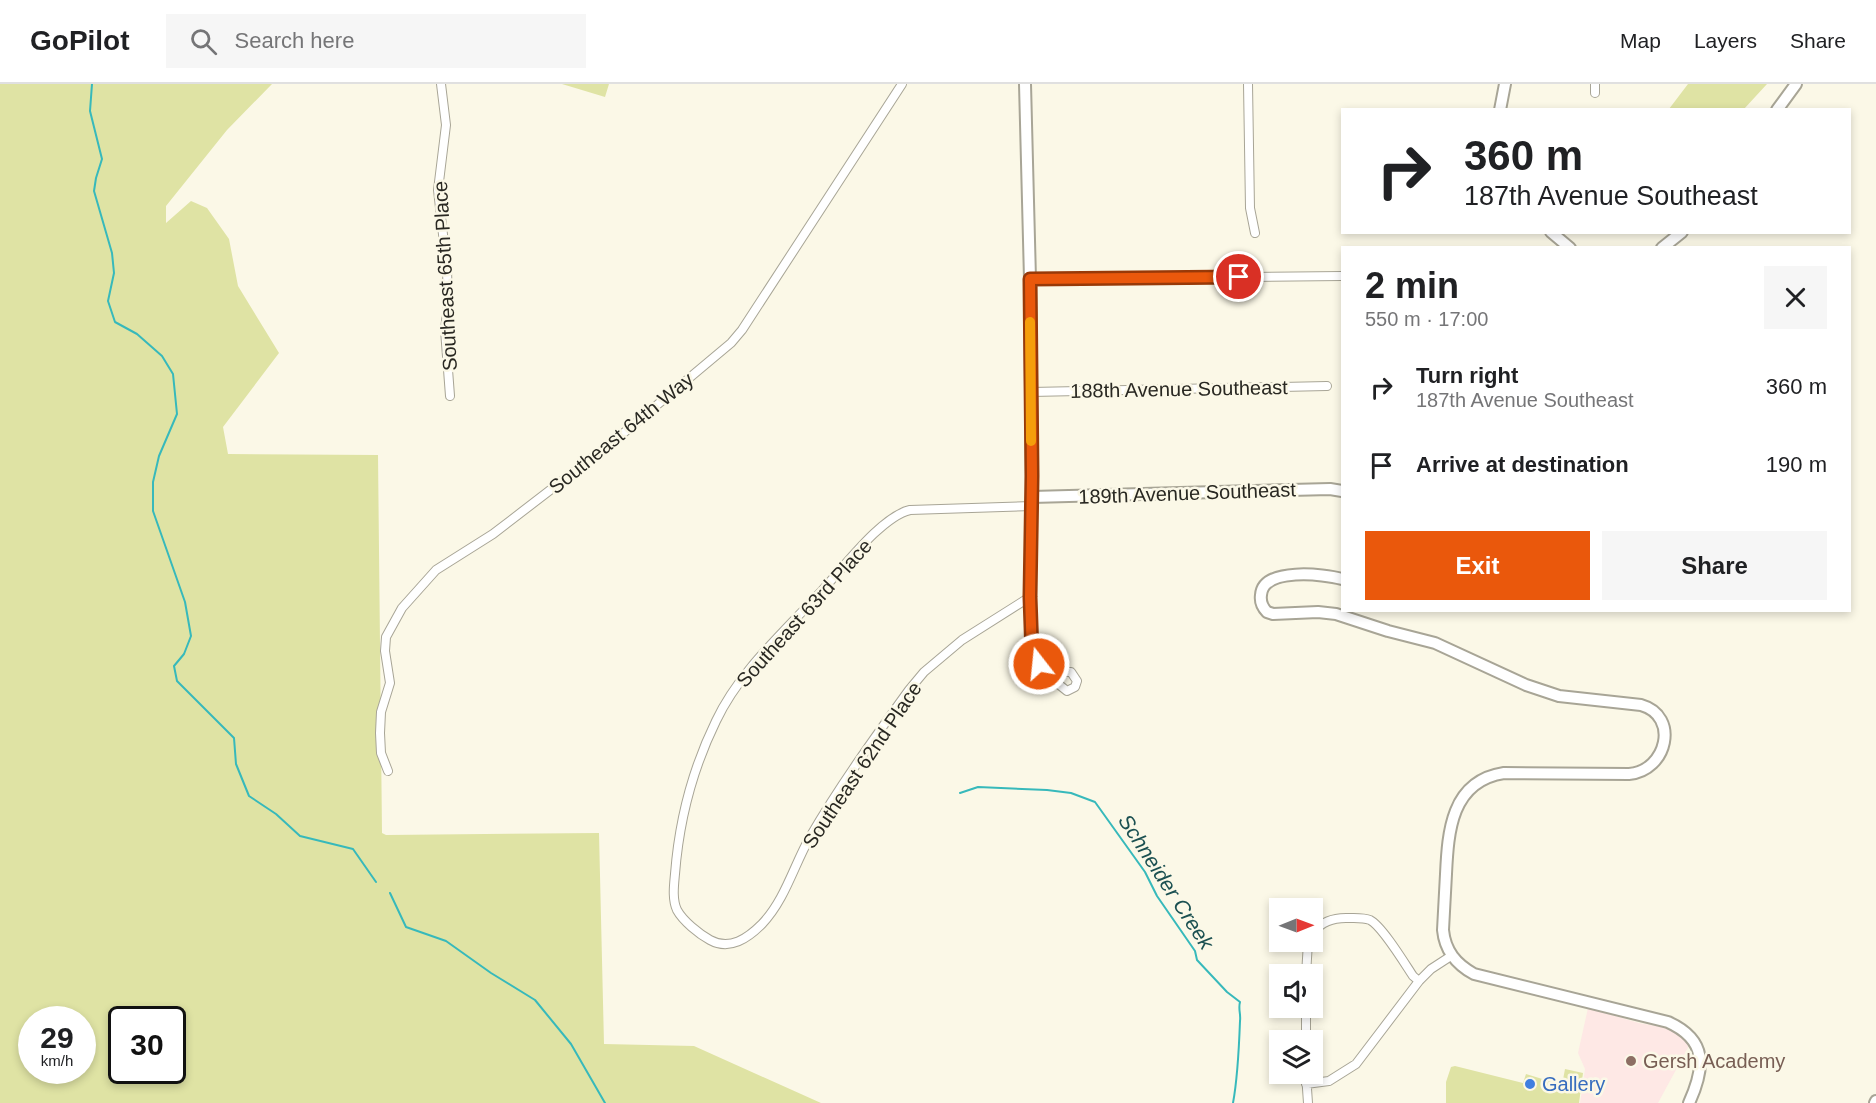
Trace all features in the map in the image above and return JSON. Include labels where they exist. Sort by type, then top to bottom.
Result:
[{"type":"street","name":"Southeast 65th Place","points":[[441,84],[446,125],[438,190],[448,278],[445,330],[450,396]]},
{"type":"street","name":"Southeast 64th Way","points":[[388,771],[381,753],[380,733],[381,712],[390,683],[385,651],[386,637],[402,608],[436,570],[493,534],[614,441],[731,343],[742,330],[902,84]]},
{"type":"street","points":[[1025,84],[1030,279],[1032,654],[1039,664],[1056,675]]},
{"type":"street","points":[[1248,84],[1250,208],[1255,232]]},
{"type":"street","points":[[1500,108],[1504,84]]},
{"type":"street","points":[[1595,84],[1595,93]]},
{"type":"street","points":[[1778,108],[1796,84]]},
{"type":"street","points":[[1553,234],[1568,246]]},
{"type":"street","points":[[1664,246],[1680,234]]},
{"type":"street","points":[[1030,279],[1341,276]]},
{"type":"street","name":"188th Avenue Southeast","points":[[1031,392],[1327,387]]},
{"type":"street","name":"189th Avenue Southeast","points":[[896,514],[910,510],[1032,502],[1330,489],[1341,491]]},
{"type":"street","name":"Southeast 63rd Place","points":[[748,935],[732,944],[724,945],[710,940],[683,917],[675,903],[674,885],[678,840],[684,810],[705,746],[733,692],[767,648],[853,556],[896,514]]},
{"type":"street","points":[[1341,579],[1321,575],[1287,575],[1270,580],[1260,594],[1263,608],[1273,614],[1318,612],[1336,614],[1388,632],[1435,643],[1526,686],[1559,696],[1648,707],[1661,720],[1664,738],[1660,754],[1644,771],[1638,773],[1496,774],[1472,787],[1458,805],[1450,829],[1443,930],[1444,940],[1451,956],[1458,964],[1474,974],[1668,1022],[1678,1027],[1693,1039],[1700,1055],[1698,1082],[1689,1103]]},
{"type":"street","name":"Southeast 62nd Place","points":[[748,935],[772,912],[809,838],[909,690],[924,672],[962,640],[1030,597]]},
{"type":"street","points":[[1323,924],[1330,919],[1349,918],[1372,921],[1419,981]]},
{"type":"street","points":[[1323,1082],[1329,1081],[1356,1065],[1419,981],[1431,969],[1451,956]]},
{"type":"street","points":[[1306,1084],[1308,1103]]},
{"type":"shaded area","name":"Gersh Academy","points":[[1588,1008],[1639,1023],[1668,1028],[1690,1044],[1658,1103],[1580,1103],[1585,1069],[1578,1053]]},
{"type":"green space","points":[[0,84],[272,84],[227,130],[166,206],[166,223],[191,201],[207,208],[229,239],[238,286],[279,353],[223,427],[228,454],[378,455],[382,833],[386,835],[599,833],[604,1044],[694,1046],[821,1103],[0,1103]]},
{"type":"green space","points":[[562,84],[609,84],[605,97]]},
{"type":"green space","points":[[1688,84],[1767,84],[1745,108],[1670,108]]},
{"type":"green space","points":[[1455,1066],[1523,1083],[1526,1074],[1562,1085],[1565,1069],[1583,1073],[1579,1103],[1446,1103],[1446,1082],[1451,1067]]},
{"type":"waterway","points":[[92,84],[90,111],[102,159],[94,191],[112,253],[114,273],[108,301],[115,322],[137,334],[162,356],[173,374],[177,414],[159,456],[153,482],[153,511],[185,602],[191,636],[184,654],[174,666],[177,681],[234,738],[236,764],[249,796],[276,814],[300,836],[353,849],[376,882]]},
{"type":"waterway","name":"Schneider Creek","points":[[960,793],[978,787],[1047,790],[1071,793],[1095,802],[1145,872],[1157,896],[1195,951],[1197,960],[1227,992],[1240,1002],[1238,1062],[1233,1103]]},
{"type":"waterway","points":[[390,893],[406,927],[446,941],[491,973],[535,1000],[571,1044],[605,1103]]},
{"type":"slow traffic","points":[[1030,322],[1031,441]]},
{"type":"place","name":"Gersh Academy","points":[[1631,1061]]},
{"type":"place","name":"Gallery","points":[[1530,1084]]},
{"type":"route","points":[[1039,664],[1032,654],[1030,597],[1032,476],[1030,279],[1239,277]]}]
